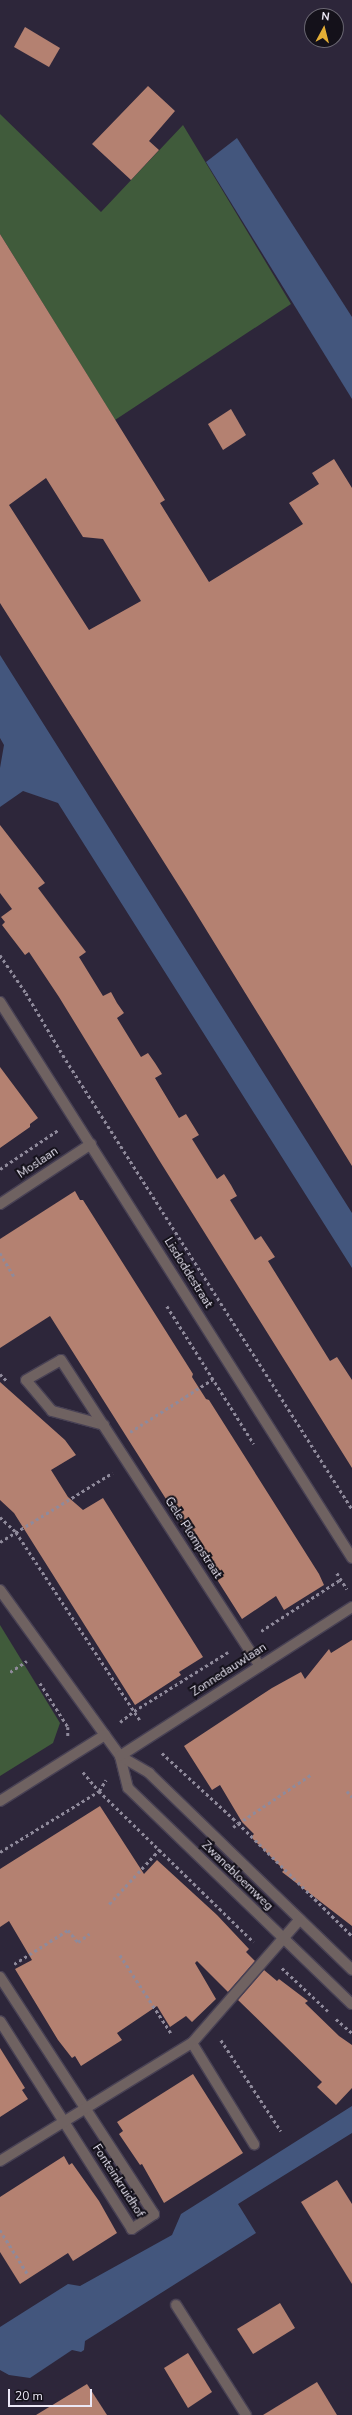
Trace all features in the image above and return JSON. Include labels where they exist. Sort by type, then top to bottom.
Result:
[{"type":"street","name":"Lisdoddestraat","points":[[0,1002],[352,1558]]},
{"type":"street","name":"Moslaan","points":[[0,1204],[91,1144]]},
{"type":"street","name":"Gele Plompstraat","points":[[104,1425],[52,1412],[26,1380],[61,1360],[104,1425],[128,1463],[245,1641],[260,1666]]},
{"type":"street","name":"Zwanebloemweg","points":[[0,1590],[120,1756],[128,1788],[352,2004]]},
{"type":"street","name":"Zonnedauwlaan","points":[[120,1756],[352,1607]]},
{"type":"street","points":[[0,1801],[105,1735]]},
{"type":"street","name":"Zwanebloemweg","points":[[120,1756],[149,1773],[352,1970]]},
{"type":"street","points":[[0,2161],[192,2043],[300,1919]]},
{"type":"street","name":"Fonteinkruidhof","points":[[0,1976],[154,2214],[132,2229],[0,2021]]},
{"type":"street","points":[[192,2043],[254,2144]]},
{"type":"street","points":[[176,2305],[246,2415]]},
{"type":"path","points":[[0,955],[26,993],[66,1060],[352,1509]]},
{"type":"path","points":[[0,1169],[76,1120]]},
{"type":"path","points":[[0,1254],[14,1276]]},
{"type":"path","points":[[115,1442],[233,1368]]},
{"type":"path","points":[[0,1542],[128,1463]]},
{"type":"path","points":[[0,1517],[16,1532],[164,1757],[238,1823],[352,1936]]},
{"type":"path","points":[[105,1735],[134,1711],[341,1579]]},
{"type":"path","points":[[0,1852],[99,1791],[120,1756]]},
{"type":"path","points":[[219,1841],[238,1823],[312,1774]]},
{"type":"path","points":[[347,1791],[352,1797]]},
{"type":"path","points":[[109,1904],[174,1834]]},
{"type":"path","points":[[12,1965],[68,1930],[78,1942],[89,1934]]},
{"type":"path","points":[[120,1955],[182,2049]]},
{"type":"path","points":[[210,2022],[281,2131]]},
{"type":"path","points":[[0,2230],[29,2276]]},
{"type":"green space","points":[[0,114],[101,212],[183,125],[291,304],[115,420],[0,234]]},
{"type":"green space","points":[[0,1625],[60,1723],[53,1743],[0,1776]]},
{"type":"water","points":[[237,138],[352,317],[352,399],[206,162]]},
{"type":"water","points":[[0,655],[352,1213],[352,1268],[58,803],[23,791],[0,807],[0,768],[4,745],[0,738]]},
{"type":"water","points":[[352,2106],[352,2133],[238,2204],[256,2233],[85,2341],[84,2350],[81,2352],[72,2350],[30,2378],[9,2375],[0,2370],[0,2327],[68,2284],[80,2286],[172,2235],[181,2214]]},
{"type":"building","points":[[25,27],[60,48],[49,67],[14,47]]},
{"type":"building","points":[[148,86],[175,111],[149,141],[159,150],[131,180],[92,144]]},
{"type":"building","points":[[0,234],[165,500],[160,503],[209,582],[303,524],[289,503],[319,484],[312,473],[334,459],[352,488],[352,1166],[186,897],[0,603]],"holes":[[[46,478],[83,537],[103,539],[141,601],[89,630],[9,505]]]},
{"type":"building","points":[[231,409],[246,435],[223,450],[208,424]]},
{"type":"building","points":[[0,825],[45,883],[38,888],[86,952],[79,957],[103,996],[111,992],[124,1013],[117,1018],[141,1057],[148,1053],[162,1074],[155,1078],[179,1118],[186,1114],[199,1135],[192,1139],[217,1179],[224,1174],[231,1185],[237,1196],[230,1200],[255,1240],[261,1236],[275,1257],[268,1261],[330,1361],[337,1357],[352,1380],[352,1468],[59,997],[29,952],[25,955],[2,925],[5,922],[1,917],[12,909],[0,893]]},
{"type":"building","points":[[0,1067],[38,1118],[30,1124],[30,1127],[0,1148]]},
{"type":"building","points":[[75,1191],[80,1200],[83,1200],[193,1374],[192,1377],[206,1399],[209,1400],[319,1574],[324,1585],[284,1610],[276,1596],[242,1619],[50,1316],[0,1348],[0,1239]]},
{"type":"building","points":[[0,1382],[65,1440],[76,1455],[51,1470],[68,1497],[83,1510],[103,1498],[203,1657],[179,1672],[181,1675],[135,1705],[14,1513],[0,1500]]},
{"type":"building","points":[[352,1640],[352,1926],[282,1872],[284,1870],[251,1837],[254,1834],[242,1822],[220,1785],[212,1790],[184,1746],[272,1688],[301,1672],[305,1679],[329,1649],[331,1653]]},
{"type":"building","points":[[100,1806],[144,1874],[157,1860],[217,1915],[249,1949],[246,1952],[255,1961],[228,1992],[197,1961],[195,1963],[216,1999],[192,2022],[186,2016],[170,2027],[157,2006],[117,2033],[122,2040],[81,2066],[75,2056],[72,2058],[58,2040],[15,1969],[32,1960],[9,1921],[0,1927],[0,1869]]},
{"type":"building","points":[[264,1970],[277,1981],[279,1979],[308,2001],[305,2003],[339,2036],[352,2045],[352,2088],[336,2105],[317,2087],[322,2082],[238,2000]]},
{"type":"building","points":[[0,2048],[25,2088],[22,2090],[28,2099],[0,2117]]},
{"type":"building","points":[[193,2074],[243,2153],[164,2203],[142,2164],[140,2165],[119,2134],[123,2131],[117,2122]]},
{"type":"building","points":[[64,2156],[69,2165],[72,2163],[99,2201],[117,2233],[73,2261],[68,2253],[20,2284],[0,2252],[0,2197]]},
{"type":"building","points":[[337,2180],[352,2204],[352,2284],[301,2202]]},
{"type":"building","points":[[280,2303],[295,2328],[253,2354],[237,2329]]},
{"type":"building","points":[[188,2353],[212,2392],[188,2408],[164,2368]]},
{"type":"building","points":[[317,2382],[337,2415],[263,2415]]},
{"type":"building","points":[[87,2384],[107,2415],[36,2415]]}]
